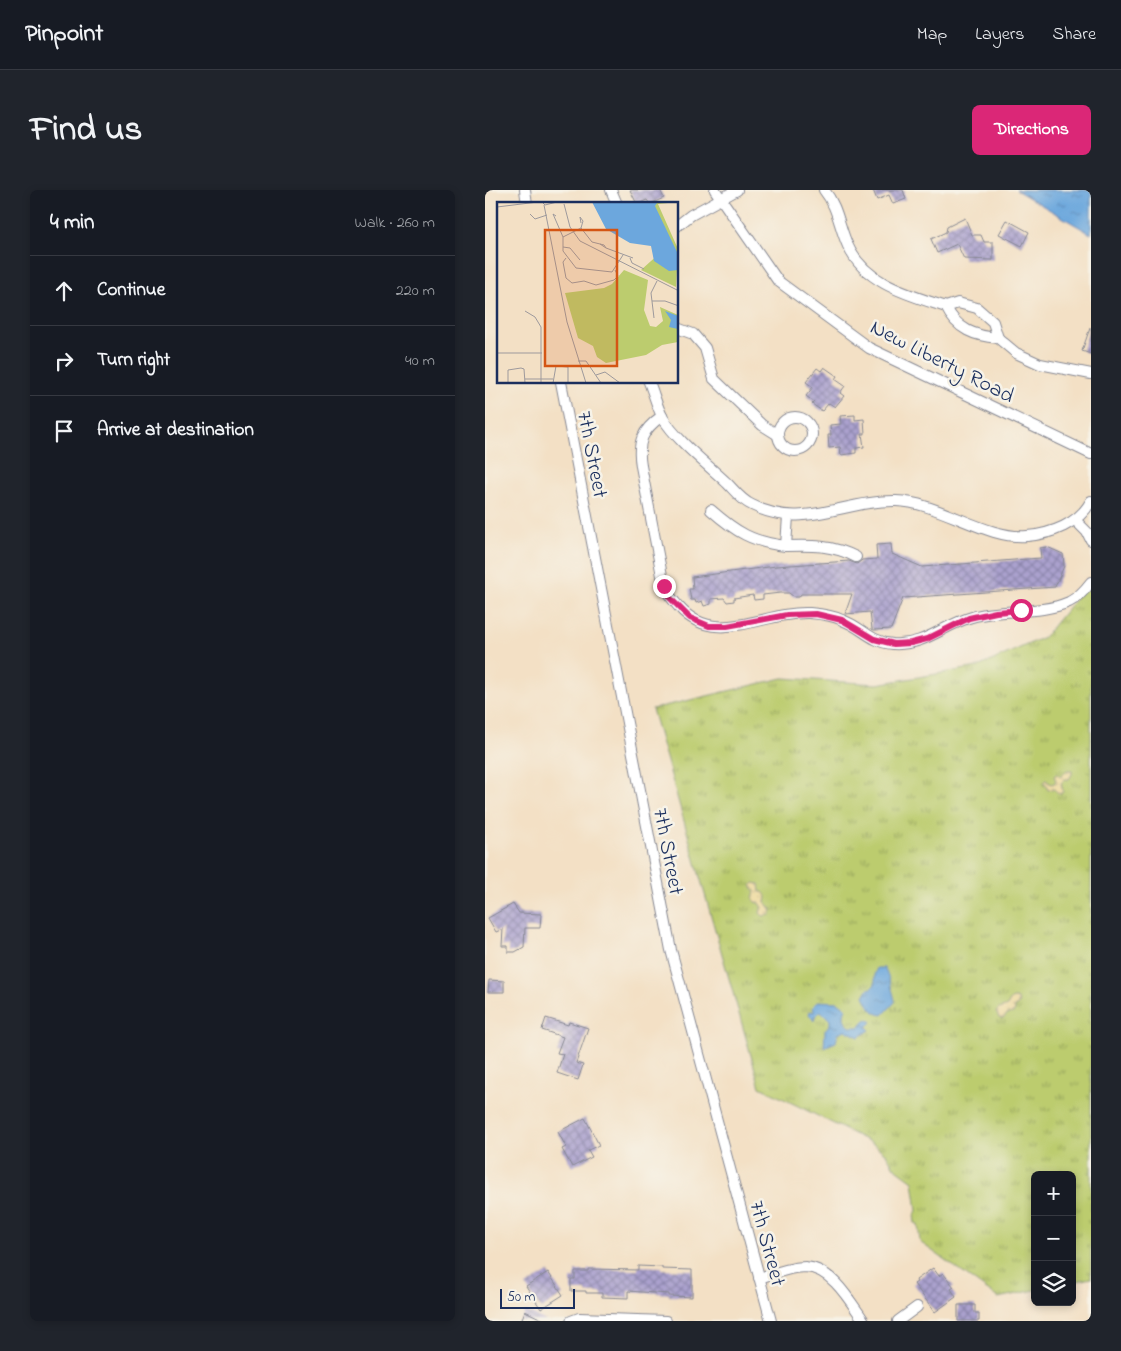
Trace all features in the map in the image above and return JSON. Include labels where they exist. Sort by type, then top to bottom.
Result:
[{"type":"street","points":[[611,190],[616,202]]},
{"type":"street","points":[[679,224],[717,195],[737,190]]},
{"type":"street","points":[[824,190],[832,199],[848,247],[860,264],[882,283],[946,307],[958,303],[977,308],[993,322],[998,338]]},
{"type":"street","name":"New Liberty Road","points":[[717,195],[778,281],[869,348],[1091,454]]},
{"type":"street","points":[[946,307],[951,318],[965,329],[983,336],[998,338],[1016,353],[1040,364],[1091,374]]},
{"type":"street","points":[[679,329],[693,334],[705,348],[714,379],[762,425],[778,435]]},
{"type":"street","name":"7th Street","points":[[561,384],[671,950],[771,1321]]},
{"type":"street","points":[[650,384],[662,416],[679,438],[750,505],[775,515],[801,517],[871,503],[898,501],[924,506],[1000,533],[1025,536],[1049,533],[1075,520],[1091,501]]},
{"type":"street","points":[[662,416],[643,434],[639,454],[640,460],[664,586],[670,598],[690,618],[698,622],[709,626],[727,626],[787,615],[816,614],[842,620],[874,639],[894,644],[911,643],[927,639],[969,618],[996,612],[1060,605],[1077,598],[1091,582]]},
{"type":"street","points":[[711,510],[733,530],[767,544],[833,547],[856,557]]},
{"type":"street","points":[[786,546],[788,516]]},
{"type":"street","points":[[1075,520],[1087,532],[1091,540]]},
{"type":"street","points":[[759,1278],[794,1268],[817,1269],[827,1275],[847,1296],[864,1321]]},
{"type":"street","points":[[898,1321],[917,1307]]},
{"type":"street","points":[[571,1321],[579,1318],[666,1321]]},
{"type":"green space","points":[[1091,580],[1091,1278],[1076,1281],[1076,1171],[1031,1171],[1031,1291],[998,1298],[920,1242],[918,1224],[915,1223],[914,1215],[917,1211],[913,1181],[894,1167],[886,1154],[872,1143],[760,1087],[652,709],[783,678],[877,684],[978,667],[1044,637]]},
{"type":"sand","points":[[1067,771],[1072,771],[1072,774],[1069,779],[1065,779],[1061,783],[1063,792],[1059,794],[1054,789],[1048,790],[1044,782],[1046,780],[1051,784],[1055,783],[1054,776],[1057,774],[1060,777]]},
{"type":"sand","points":[[754,883],[759,884],[760,892],[763,892],[767,897],[766,902],[772,910],[770,915],[763,916],[760,913],[762,906],[753,899],[755,891],[751,886]]},
{"type":"sand","points":[[1011,999],[1018,999],[1019,1004],[1014,1007],[1015,1011],[1007,1014],[1003,1019],[999,1018],[996,1012],[1007,1006]]},
{"type":"water","points":[[1016,190],[1091,190],[1091,234]]},
{"type":"water","points":[[877,968],[884,968],[895,1002],[883,1015],[873,1011],[864,996],[868,989],[872,988],[875,984]]},
{"type":"water","points":[[818,1001],[838,1002],[846,1008],[844,1019],[850,1027],[860,1027],[868,1019],[872,1022],[867,1027],[870,1030],[859,1037],[845,1030],[838,1033],[836,1042],[824,1047],[825,1030],[830,1024],[830,1020],[821,1011],[815,1016],[814,1021],[809,1014],[810,1011],[814,1012],[813,1007]]},
{"type":"building","points":[[630,190],[660,190],[664,198],[655,202],[648,202],[647,200],[636,202]]},
{"type":"building","points":[[873,190],[903,190],[906,199],[893,204],[889,195],[877,200]]},
{"type":"building","points":[[965,218],[972,235],[981,235],[984,242],[993,242],[993,260],[964,259],[957,244],[937,253],[931,239],[946,232],[947,227]]},
{"type":"building","points":[[1007,220],[1029,232],[1022,246],[999,234]]},
{"type":"building","points":[[1091,328],[1091,354],[1082,351]]},
{"type":"building","points":[[824,367],[837,376],[835,379],[845,386],[840,393],[844,396],[835,407],[829,403],[822,411],[812,404],[814,402],[806,396],[813,387],[806,382],[817,368],[821,371]]},
{"type":"building","points":[[855,415],[855,420],[864,419],[865,434],[862,434],[864,447],[856,448],[856,453],[841,455],[840,447],[829,448],[828,435],[831,435],[830,425],[841,424],[840,416]]},
{"type":"building","points":[[891,544],[892,554],[922,567],[1041,558],[1040,548],[1047,547],[1063,554],[1064,566],[1055,587],[903,598],[891,629],[872,629],[870,612],[845,614],[852,594],[801,594],[799,597],[794,597],[789,593],[780,593],[763,595],[763,599],[754,600],[753,595],[734,598],[734,601],[727,602],[724,598],[711,599],[711,604],[704,606],[702,601],[696,603],[695,600],[691,600],[689,589],[693,589],[692,577],[776,566],[849,561],[857,564],[862,560],[877,559],[876,545]]},
{"type":"building","points":[[513,904],[519,913],[541,914],[540,928],[525,928],[524,947],[515,952],[508,952],[508,946],[502,946],[503,929],[496,932],[488,918]]},
{"type":"building","points":[[489,980],[504,981],[504,992],[488,992]]},
{"type":"building","points":[[546,1018],[568,1025],[569,1022],[588,1028],[576,1063],[583,1065],[578,1080],[557,1073],[563,1054],[557,1053],[563,1037],[542,1030]]},
{"type":"building","points":[[585,1118],[599,1145],[588,1150],[592,1157],[572,1167],[562,1149],[566,1147],[558,1132]]},
{"type":"building","points":[[638,1266],[692,1270],[692,1297],[628,1291],[628,1298],[602,1297],[602,1293],[571,1291],[571,1279],[575,1279],[575,1271],[588,1271],[588,1269],[638,1270]]},
{"type":"building","points":[[933,1268],[939,1276],[943,1273],[954,1287],[951,1289],[956,1297],[935,1312],[914,1284],[917,1282],[916,1280]]},
{"type":"building","points":[[548,1272],[563,1295],[541,1309],[526,1286]]},
{"type":"building","points":[[958,1305],[975,1305],[975,1313],[979,1313],[979,1321],[958,1321]]},
{"type":"building","points":[[525,1311],[546,1321],[521,1321]]},
{"type":"route","points":[[664,586],[670,598],[690,618],[709,626],[727,626],[806,613],[825,615],[842,620],[874,639],[894,644],[911,643],[927,639],[969,618],[996,612],[1021,610]]}]
